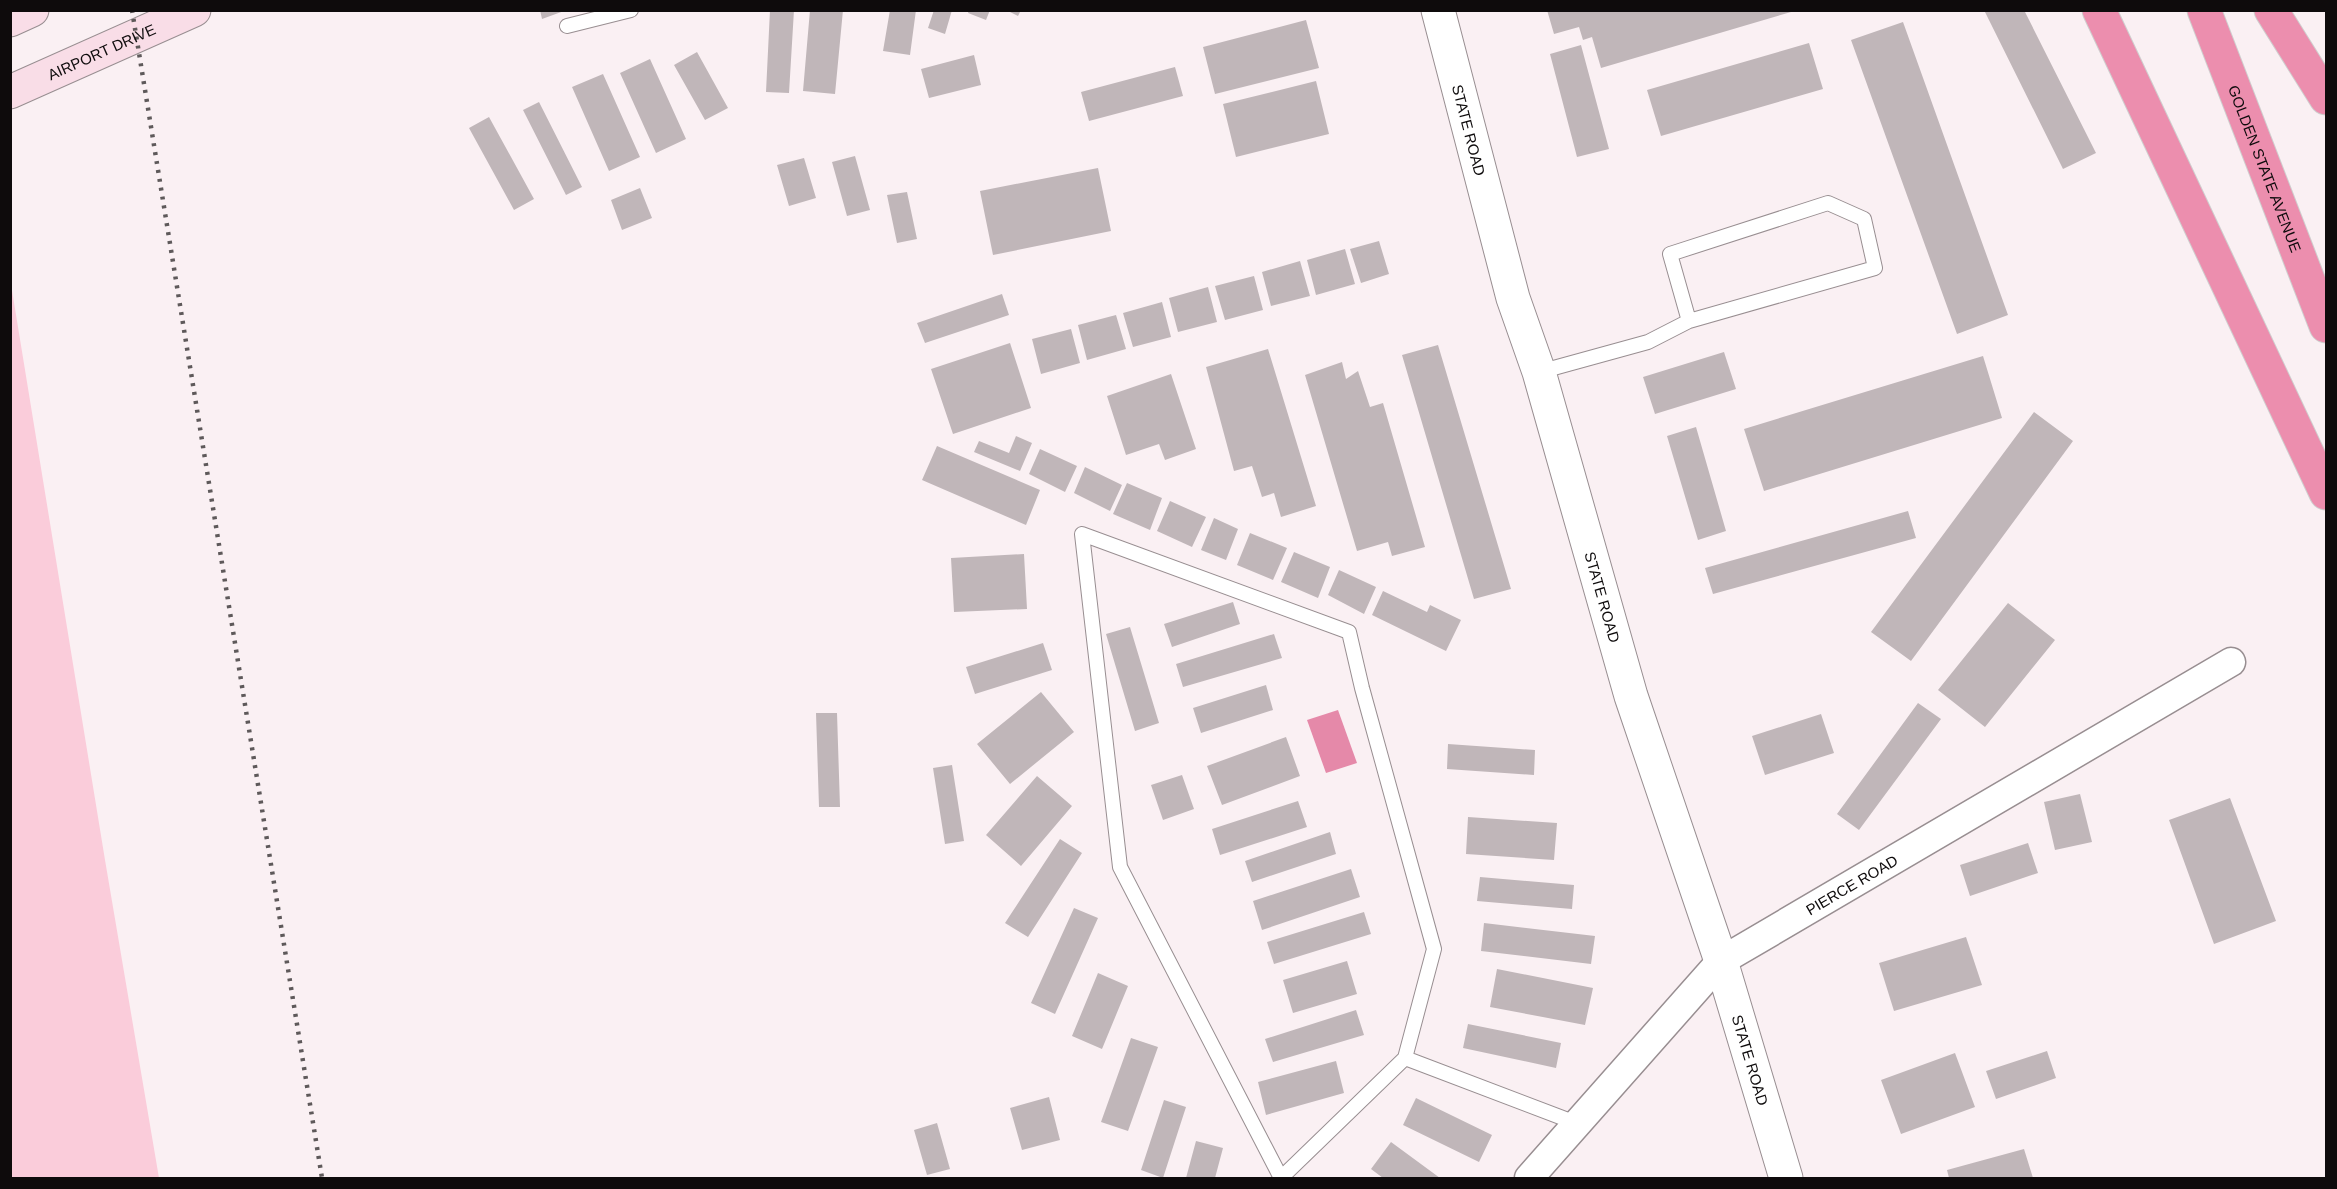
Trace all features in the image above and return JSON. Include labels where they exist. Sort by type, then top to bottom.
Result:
[{"type":"highway","points":[[2099,10],[2326,493]]},
{"type":"highway","name":"GOLDEN STATE AVENUE","points":[[2204,10],[2326,326]]},
{"type":"highway","points":[[2271,10],[2326,98]]},
{"type":"main road","points":[[10,20],[32,10]]},
{"type":"main road","name":"AIRPORT DRIVE","points":[[10,92],[194,10]]},
{"type":"street","name":"STATE ROAD","points":[[1438,10],[1513,298],[1539,372],[1631,696],[1721,961],[1786,1179]]},
{"type":"street","name":"PIERCE ROAD","points":[[1529,1179],[1721,961],[2231,662]]},
{"type":"lane","points":[[567,26],[631,10]]},
{"type":"lane","points":[[1539,372],[1648,342],[1689,321],[1875,268],[1864,219],[1828,203],[1670,254],[1689,321]]},
{"type":"lane","points":[[1082,534],[1349,632],[1362,688],[1434,949],[1405,1058],[1281,1179],[1120,867],[1082,534]]},
{"type":"lane","points":[[1405,1058],[1576,1123]]},
{"type":"shaded area","points":[[10,278],[105,860],[159,1178],[11,1178]]},
{"type":"shaded area","points":[[1338,710],[1357,763],[1326,773],[1307,720]]},
{"type":"building","points":[[540,10],[564,10],[564,11],[542,19]]},
{"type":"building","points":[[770,10],[794,10],[789,93],[766,92]]},
{"type":"building","points":[[810,10],[843,10],[835,94],[803,91]]},
{"type":"building","points":[[890,10],[916,10],[910,55],[883,51]]},
{"type":"building","points":[[934,10],[952,10],[945,34],[928,28]]},
{"type":"building","points":[[969,10],[990,10],[986,20],[968,13]]},
{"type":"building","points":[[1006,10],[1021,10],[1018,16]]},
{"type":"building","points":[[1547,10],[1790,10],[1791,12],[1601,68],[1592,37],[1583,40],[1579,27],[1554,34]]},
{"type":"building","points":[[1984,10],[2024,10],[2096,153],[2063,169]]},
{"type":"building","points":[[1306,20],[1319,68],[1215,94],[1203,47]]},
{"type":"building","points":[[1903,22],[2008,315],[1957,334],[1851,40]]},
{"type":"building","points":[[1809,43],[1823,89],[1661,136],[1647,90]]},
{"type":"building","points":[[1581,45],[1609,149],[1577,157],[1550,54]]},
{"type":"building","points":[[697,52],[728,108],[705,120],[674,65]]},
{"type":"building","points":[[974,55],[981,85],[929,98],[921,69]]},
{"type":"building","points":[[650,59],[686,139],[656,153],[620,73]]},
{"type":"building","points":[[1175,67],[1183,96],[1089,121],[1081,92]]},
{"type":"building","points":[[603,74],[640,157],[609,171],[572,87]]},
{"type":"building","points":[[1316,81],[1329,134],[1236,157],[1223,104]]},
{"type":"building","points":[[539,102],[582,187],[566,195],[523,110]]},
{"type":"building","points":[[489,117],[534,199],[514,210],[469,128]]},
{"type":"building","points":[[855,156],[870,210],[847,216],[832,162]]},
{"type":"building","points":[[804,158],[816,198],[789,206],[777,165]]},
{"type":"building","points":[[1098,168],[1111,231],[993,255],[980,191]]},
{"type":"building","points":[[640,188],[652,218],[622,230],[611,200]]},
{"type":"building","points":[[907,192],[917,239],[897,243],[887,195]]},
{"type":"building","points":[[1379,241],[1389,274],[1361,283],[1350,249]]},
{"type":"building","points":[[1345,249],[1355,284],[1316,295],[1307,260]]},
{"type":"building","points":[[1300,261],[1310,296],[1271,306],[1262,272]]},
{"type":"building","points":[[1254,276],[1263,310],[1225,320],[1215,286]]},
{"type":"building","points":[[1208,287],[1217,322],[1178,332],[1169,298]]},
{"type":"building","points":[[1002,294],[1009,315],[925,343],[917,323]]},
{"type":"building","points":[[1162,302],[1171,337],[1133,347],[1123,313]]},
{"type":"building","points":[[1116,315],[1126,349],[1087,360],[1078,325]]},
{"type":"building","points":[[1071,329],[1080,363],[1041,374],[1032,339]]},
{"type":"building","points":[[1010,343],[1031,408],[953,434],[931,369]]},
{"type":"building","points":[[1438,345],[1511,589],[1474,599],[1402,355]]},
{"type":"building","points":[[1268,349],[1316,506],[1281,517],[1274,493],[1262,497],[1252,466],[1234,471],[1206,367]]},
{"type":"building","points":[[1724,352],[1736,389],[1655,414],[1643,377]]},
{"type":"building","points":[[1983,356],[2002,418],[1764,491],[1744,429]]},
{"type":"building","points":[[1342,362],[1346,379],[1358,371],[1370,407],[1383,403],[1425,547],[1392,556],[1388,542],[1357,551],[1305,375]]},
{"type":"building","points":[[1171,374],[1196,449],[1165,460],[1159,444],[1126,455],[1107,396]]},
{"type":"building","points":[[2034,412],[2073,441],[1911,661],[1871,632]]},
{"type":"building","points":[[1696,427],[1726,531],[1698,540],[1667,436]]},
{"type":"building","points":[[1016,436],[1032,443],[1020,471],[974,452],[979,441],[1009,453]]},
{"type":"building","points":[[937,446],[1040,490],[1026,525],[922,480]]},
{"type":"building","points":[[1040,449],[1077,466],[1065,492],[1029,474]]},
{"type":"building","points":[[1085,467],[1122,485],[1110,511],[1074,493]]},
{"type":"building","points":[[1127,483],[1162,498],[1150,530],[1113,514]]},
{"type":"building","points":[[1170,501],[1206,517],[1192,547],[1157,531]]},
{"type":"building","points":[[1908,511],[1916,538],[1713,594],[1705,568]]},
{"type":"building","points":[[1214,518],[1238,529],[1226,560],[1201,550]]},
{"type":"building","points":[[1250,533],[1287,548],[1273,580],[1237,565]]},
{"type":"building","points":[[1294,552],[1330,567],[1318,598],[1281,582]]},
{"type":"building","points":[[1024,554],[1027,609],[954,612],[951,558]]},
{"type":"building","points":[[1339,570],[1376,587],[1364,614],[1328,595]]},
{"type":"building","points":[[1383,591],[1427,612],[1430,605],[1461,620],[1446,651],[1372,615]]},
{"type":"building","points":[[1233,602],[1240,624],[1172,647],[1164,624]]},
{"type":"building","points":[[2008,603],[2055,640],[1985,727],[1938,690]]},
{"type":"building","points":[[1130,627],[1159,723],[1135,731],[1106,634]]},
{"type":"building","points":[[1274,634],[1282,658],[1183,687],[1176,664]]},
{"type":"building","points":[[1043,643],[1052,670],[975,694],[966,667]]},
{"type":"building","points":[[1266,685],[1273,710],[1201,733],[1193,708]]},
{"type":"building","points":[[1041,692],[1074,732],[1010,784],[977,744]]},
{"type":"building","points":[[1918,703],[1941,719],[1859,830],[1837,814]]},
{"type":"building","points":[[816,713],[837,713],[840,807],[819,807]]},
{"type":"building","points":[[1821,714],[1834,753],[1765,775],[1752,736]]},
{"type":"building","points":[[1286,737],[1300,776],[1222,805],[1207,766]]},
{"type":"building","points":[[1448,744],[1535,750],[1534,775],[1447,769]]},
{"type":"building","points":[[952,765],[964,841],[945,844],[933,768]]},
{"type":"building","points":[[1182,775],[1194,809],[1163,820],[1151,785]]},
{"type":"building","points":[[1037,776],[1072,806],[1021,866],[986,835]]},
{"type":"building","points":[[2080,794],[2092,842],[2055,850],[2044,802]]},
{"type":"building","points":[[2230,798],[2276,921],[2214,944],[2169,820]]},
{"type":"building","points":[[1298,801],[1307,827],[1220,855],[1212,829]]},
{"type":"building","points":[[1468,817],[1557,823],[1554,860],[1466,854]]},
{"type":"building","points":[[1330,832],[1336,854],[1252,882],[1245,861]]},
{"type":"building","points":[[1060,839],[1082,853],[1028,937],[1005,923]]},
{"type":"building","points":[[2028,843],[2038,873],[1970,896],[1960,865]]},
{"type":"building","points":[[1351,869],[1360,897],[1262,930],[1253,901]]},
{"type":"building","points":[[1480,877],[1574,885],[1572,909],[1477,901]]},
{"type":"building","points":[[1074,908],[1098,918],[1055,1014],[1031,1003]]},
{"type":"building","points":[[1364,912],[1371,934],[1274,964],[1267,942]]},
{"type":"building","points":[[1484,923],[1595,936],[1591,964],[1481,951]]},
{"type":"building","points":[[1966,937],[1982,985],[1894,1011],[1879,963]]},
{"type":"building","points":[[1347,961],[1357,994],[1293,1013],[1283,980]]},
{"type":"building","points":[[1497,969],[1593,988],[1585,1025],[1490,1007]]},
{"type":"building","points":[[1098,973],[1128,986],[1102,1049],[1072,1036]]},
{"type":"building","points":[[1356,1010],[1364,1035],[1273,1062],[1265,1039]]},
{"type":"building","points":[[1468,1024],[1561,1043],[1556,1068],[1463,1048]]},
{"type":"building","points":[[1131,1038],[1158,1047],[1128,1131],[1101,1122]]},
{"type":"building","points":[[2047,1051],[2056,1078],[1996,1099],[1986,1071]]},
{"type":"building","points":[[1955,1053],[1975,1107],[1901,1134],[1881,1080]]},
{"type":"building","points":[[1336,1061],[1344,1093],[1266,1115],[1258,1082]]},
{"type":"building","points":[[1049,1097],[1060,1140],[1022,1150],[1010,1108]]},
{"type":"building","points":[[1416,1098],[1492,1135],[1479,1162],[1403,1125]]},
{"type":"building","points":[[1164,1100],[1186,1107],[1163,1178],[1141,1170]]},
{"type":"building","points":[[937,1123],[950,1169],[927,1175],[914,1130]]},
{"type":"building","points":[[1196,1141],[1223,1148],[1215,1178],[1186,1178]]},
{"type":"building","points":[[1391,1142],[1440,1178],[1383,1178],[1371,1169]]},
{"type":"building","points":[[2024,1149],[2033,1178],[1949,1178],[1947,1170]]},
{"type":"railway","points":[[132,10],[322,1178]]}]
